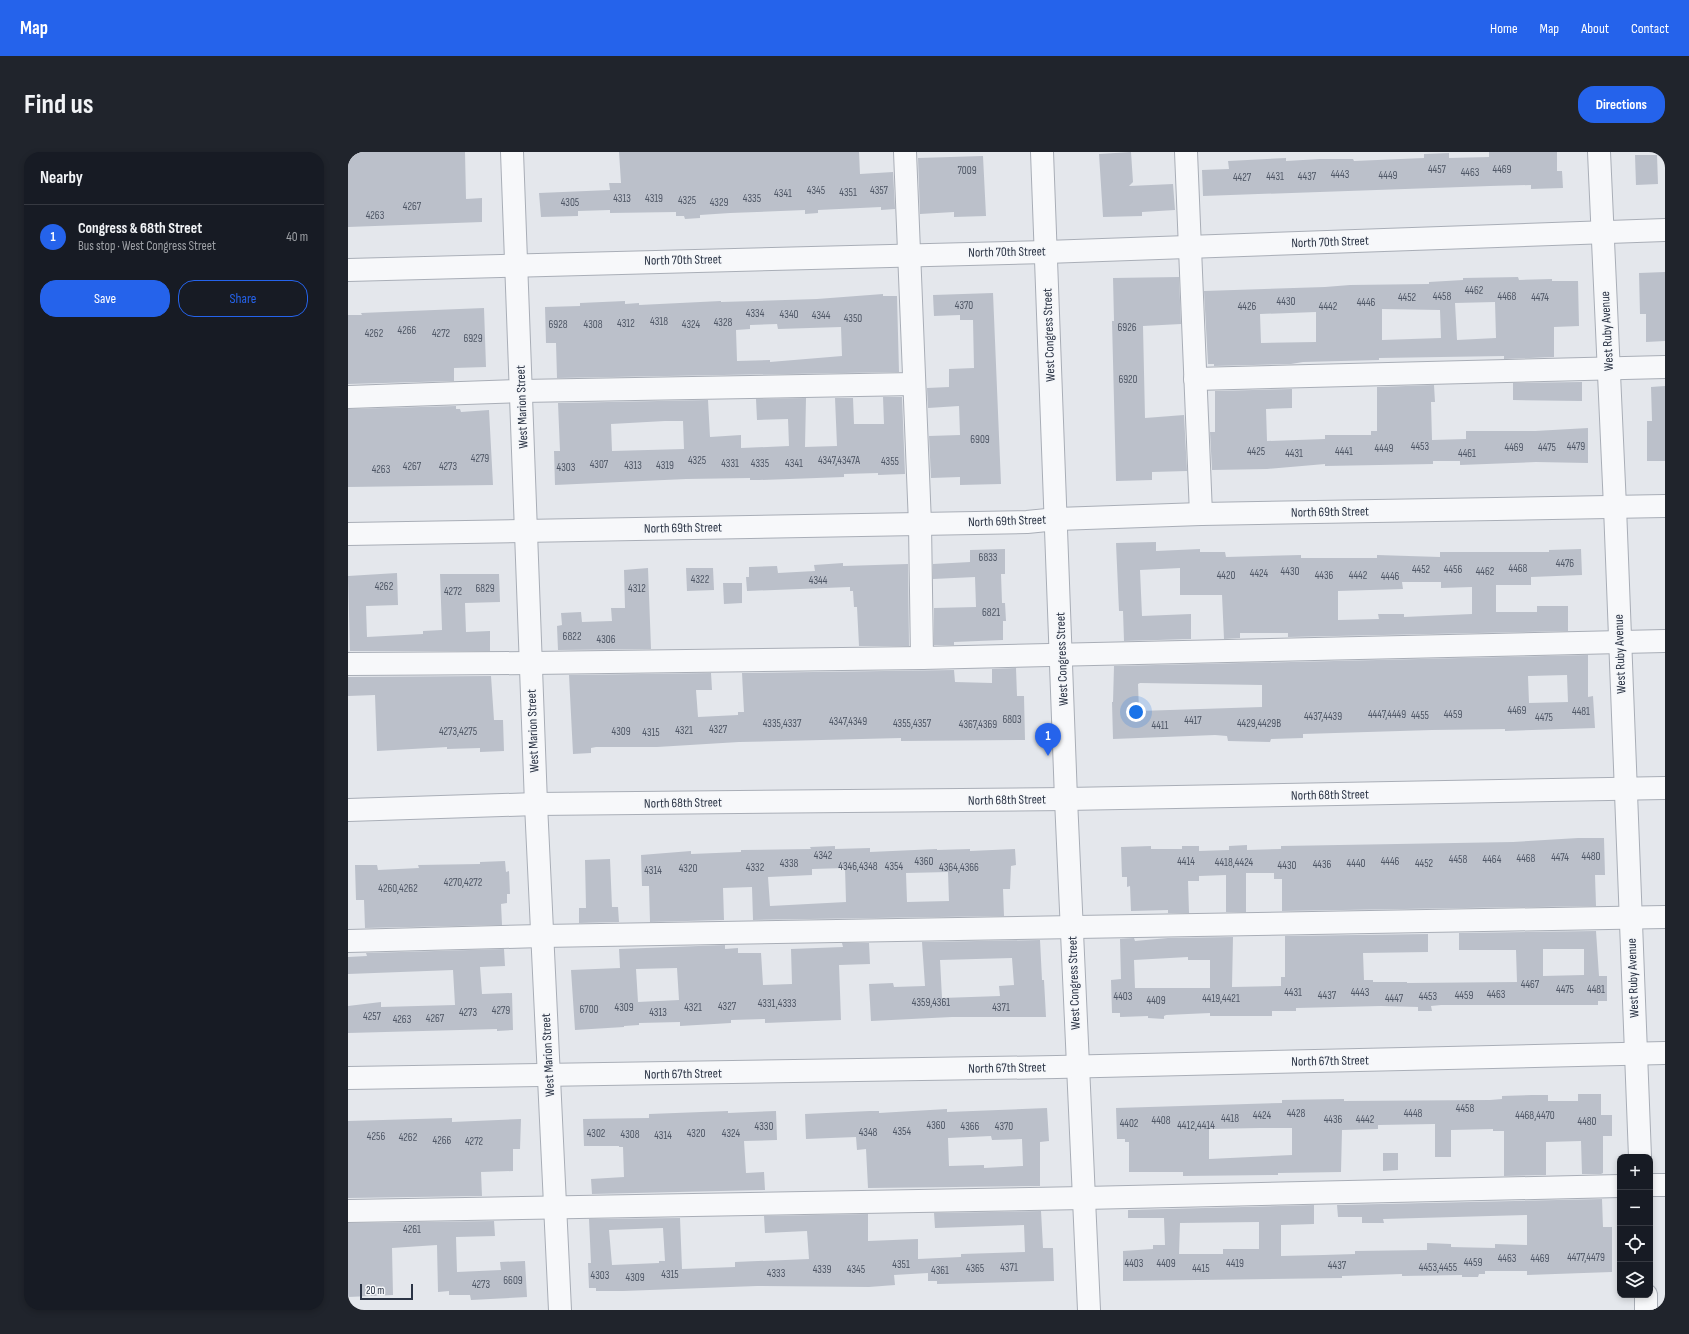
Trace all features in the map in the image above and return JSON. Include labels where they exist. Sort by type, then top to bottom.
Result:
[{"type":"street","name":"West Marion Street","points":[[512,152],[536,804],[560,1310]]},
{"type":"street","points":[[904,152],[920,524],[922,658]]},
{"type":"street","name":"West Congress Street","points":[[1042,152],[1057,519],[1066,799],[1089,1310]]},
{"type":"street","points":[[1186,152],[1201,514]]},
{"type":"street","name":"West Ruby Avenue","points":[[1599,152],[1615,507],[1640,1154]]},
{"type":"street","name":"North 70th Street","points":[[348,270],[517,264],[1046,252],[1665,230]]},
{"type":"street","points":[[1195,379],[1665,366]]},
{"type":"street","points":[[348,397],[521,391],[914,384]]},
{"type":"street","name":"North 69th Street","points":[[348,534],[1027,522],[1057,519],[1201,514],[1665,506]]},
{"type":"street","points":[[348,664],[922,658],[1061,653],[1665,641]]},
{"type":"street","name":"North 68th Street","points":[[348,810],[536,804],[1066,799],[1625,790],[1665,788]]},
{"type":"street","points":[[348,941],[542,936],[1665,917]]},
{"type":"street","name":"North 67th Street","points":[[348,1078],[550,1076],[1078,1066],[1665,1053]]},
{"type":"street","points":[[1653,1185],[1665,1185]]},
{"type":"street","points":[[348,1211],[1084,1198],[1617,1186]]},
{"type":"street","points":[[1646,1298],[1646,1310]]},
{"type":"building","points":[[348,152],[465,152],[466,199],[482,198],[482,222],[348,227]]},
{"type":"building","points":[[619,152],[859,152],[860,174],[893,172],[895,209],[881,210],[881,207],[818,210],[818,213],[805,214],[805,210],[730,213],[700,215],[700,218],[685,219],[684,216],[676,216],[676,212],[610,213],[610,210],[578,211],[578,216],[541,217],[539,193],[610,190],[609,183],[621,183]]},
{"type":"building","points":[[1131,152],[1133,182],[1129,186],[1173,184],[1175,210],[1142,212],[1142,216],[1103,217],[1099,154]]},
{"type":"building","points":[[1489,152],[1557,152],[1557,171],[1562,171],[1563,188],[1531,189],[1531,185],[1203,196],[1202,170],[1229,169],[1228,161],[1286,158],[1286,161],[1353,159],[1354,161],[1424,158],[1424,154],[1449,153],[1449,158],[1489,157]]},
{"type":"building","points":[[1635,155],[1657,155],[1658,184],[1636,185]]},
{"type":"building","points":[[983,156],[986,216],[954,217],[954,212],[920,214],[918,158]]},
{"type":"building","points":[[1665,272],[1665,341],[1646,342],[1646,314],[1640,314],[1639,273]]},
{"type":"building","points":[[1179,277],[1181,324],[1143,326],[1145,418],[1184,415],[1187,471],[1152,472],[1152,480],[1116,481],[1112,321],[1114,321],[1113,278]]},
{"type":"building","points":[[1518,277],[1519,280],[1552,279],[1552,281],[1578,281],[1579,326],[1554,327],[1554,357],[1504,359],[1504,356],[1379,358],[1379,360],[1303,362],[1291,364],[1214,366],[1214,364],[1208,364],[1204,291],[1350,285],[1429,284],[1429,282],[1463,280],[1463,278]],"holes":[[[1495,302],[1496,338],[1457,340],[1455,303]],[[1382,309],[1440,310],[1441,338],[1382,340]],[[1316,312],[1316,342],[1261,343],[1260,314]]]},
{"type":"building","points":[[993,293],[1001,484],[960,485],[960,477],[931,478],[929,436],[960,435],[959,406],[928,408],[927,388],[949,387],[949,369],[974,368],[973,320],[960,320],[960,315],[934,316],[933,295]]},
{"type":"building","points":[[883,294],[883,296],[897,296],[899,372],[557,378],[556,343],[546,343],[545,307],[580,306],[580,303],[625,301],[625,304],[639,303],[639,305],[721,301],[817,299]],"holes":[[[777,324],[778,329],[841,327],[842,356],[770,362],[770,360],[737,361],[736,330],[750,329],[750,325]]]},
{"type":"building","points":[[484,308],[486,367],[454,368],[454,381],[348,384],[348,315],[362,315],[361,313]]},
{"type":"building","points":[[1582,382],[1582,401],[1513,400],[1513,383]]},
{"type":"building","points":[[1434,385],[1435,402],[1431,402],[1432,440],[1466,439],[1466,431],[1535,431],[1588,428],[1588,463],[1536,462],[1460,465],[1460,461],[1433,461],[1433,464],[1325,466],[1325,464],[1267,469],[1212,470],[1210,432],[1215,432],[1215,391],[1292,389],[1292,408],[1266,409],[1267,441],[1325,439],[1325,435],[1371,435],[1371,431],[1377,431],[1377,387]]},
{"type":"building","points":[[1665,386],[1665,461],[1647,461],[1647,421],[1652,421],[1651,387]]},
{"type":"building","points":[[883,397],[902,397],[905,474],[844,474],[844,477],[759,480],[750,480],[750,478],[686,479],[555,485],[554,451],[560,451],[558,403],[708,400],[710,437],[741,435],[741,448],[789,446],[788,419],[757,420],[756,399],[806,398],[805,447],[837,446],[835,398],[853,398],[854,424],[884,424]],"holes":[[[683,421],[684,449],[612,451],[611,424]]]},
{"type":"building","points":[[456,406],[456,409],[460,409],[461,412],[489,410],[493,485],[348,487],[348,409]]},
{"type":"building","points":[[1156,542],[1156,551],[1200,549],[1200,552],[1225,552],[1226,557],[1301,555],[1301,558],[1377,558],[1377,555],[1440,557],[1440,552],[1549,552],[1549,550],[1581,549],[1582,575],[1531,577],[1531,585],[1496,585],[1496,612],[1537,612],[1537,606],[1568,606],[1568,631],[1288,637],[1288,633],[1240,633],[1240,638],[1224,639],[1222,595],[1180,595],[1180,568],[1140,570],[1142,616],[1191,614],[1191,639],[1124,641],[1123,611],[1119,611],[1116,543]],"holes":[[[1402,582],[1441,582],[1441,588],[1472,587],[1472,614],[1404,617],[1404,614],[1378,614],[1379,619],[1338,620],[1338,591],[1403,589]]]},
{"type":"building","points":[[1005,549],[1005,574],[1001,574],[1002,603],[1005,603],[1006,621],[1003,621],[1003,640],[954,642],[954,645],[934,645],[934,608],[976,607],[975,577],[933,579],[933,564],[970,562],[970,550]]},
{"type":"building","points":[[843,563],[843,566],[908,564],[909,646],[859,646],[857,607],[854,607],[853,591],[850,591],[850,587],[747,591],[746,577],[749,577],[749,567],[777,566],[778,573],[815,571],[814,565]]},
{"type":"building","points":[[648,568],[651,649],[558,650],[557,626],[562,625],[561,613],[581,612],[582,622],[612,621],[611,608],[625,608],[624,570]]},
{"type":"building","points":[[686,568],[713,568],[714,590],[687,591]]},
{"type":"building","points":[[397,573],[398,605],[366,606],[367,637],[423,634],[423,631],[442,630],[440,574],[499,574],[500,602],[465,603],[466,632],[490,631],[490,651],[350,651],[348,576]]},
{"type":"building","points":[[723,583],[742,583],[742,603],[724,604]]},
{"type":"building","points":[[1588,655],[1588,697],[1593,696],[1595,728],[1505,731],[1505,729],[1432,730],[1303,734],[1303,738],[1271,739],[1270,742],[1228,741],[1227,736],[1215,735],[1113,739],[1112,702],[1114,666]],"holes":[[[1567,675],[1568,702],[1529,703],[1528,676]],[[1138,684],[1262,685],[1262,707],[1139,711]]]},
{"type":"building","points":[[1016,668],[1017,696],[1024,696],[1025,740],[901,741],[901,738],[739,742],[657,747],[596,747],[591,748],[591,753],[573,754],[569,675],[711,673],[712,690],[696,690],[698,717],[738,715],[738,712],[744,712],[742,673],[954,670],[955,682],[992,683],[992,669]]},
{"type":"building","points":[[491,676],[494,720],[503,720],[504,751],[480,752],[480,748],[447,749],[447,747],[377,751],[375,695],[348,696],[348,677]]},
{"type":"building","points":[[1604,838],[1605,875],[1595,875],[1596,906],[1282,911],[1282,879],[1274,879],[1274,873],[1246,873],[1246,912],[1226,912],[1226,875],[1199,876],[1199,881],[1188,881],[1189,913],[1168,913],[1168,910],[1131,911],[1130,886],[1127,887],[1127,877],[1122,877],[1121,847],[1151,846],[1151,849],[1182,849],[1182,846],[1199,846],[1199,851],[1229,850],[1229,846],[1247,845],[1247,850],[1281,849],[1281,846],[1513,842]]},
{"type":"building","points":[[835,846],[835,849],[870,848],[870,852],[937,849],[970,849],[970,851],[1015,849],[1016,865],[1011,866],[1010,889],[1003,889],[1004,916],[753,920],[752,887],[723,888],[724,920],[650,922],[649,886],[642,886],[641,855],[691,851],[691,854],[741,852],[741,850],[811,849],[810,847]],"holes":[[[845,868],[846,902],[770,906],[768,877],[812,875],[812,869]],[[948,872],[949,901],[907,902],[906,873]]]},
{"type":"building","points":[[610,859],[612,907],[618,907],[619,922],[579,923],[579,908],[586,908],[585,860]]},
{"type":"building","points":[[505,861],[506,872],[509,871],[510,894],[507,894],[507,903],[501,904],[502,925],[365,928],[364,900],[356,900],[355,865],[377,865],[378,870],[419,868],[418,865],[480,864],[480,862]]},
{"type":"building","points":[[1596,931],[1599,976],[1607,976],[1607,1001],[1598,1001],[1598,1005],[1441,1005],[1431,1006],[1432,1011],[1418,1011],[1418,1007],[1381,1006],[1296,1008],[1296,1011],[1272,1011],[1272,1016],[1210,1016],[1210,1013],[1166,1015],[1164,1016],[1164,1019],[1148,1018],[1148,1016],[1120,1017],[1120,1013],[1112,1013],[1111,980],[1121,979],[1120,939],[1134,938],[1135,941],[1168,938],[1233,937],[1232,987],[1281,986],[1281,977],[1285,977],[1285,936],[1428,934],[1428,952],[1363,953],[1364,980],[1373,980],[1373,982],[1407,983],[1517,982],[1516,950],[1459,950],[1459,933]],"holes":[[[1543,949],[1584,949],[1584,975],[1543,976]],[[1188,957],[1188,960],[1210,960],[1210,988],[1135,988],[1134,960]]]},
{"type":"building","points":[[1040,940],[1046,1017],[952,1017],[871,1021],[869,984],[893,983],[894,987],[925,986],[922,942]],"holes":[[[1012,958],[1014,985],[999,986],[1000,996],[942,998],[940,960]]]},
{"type":"building","points":[[842,943],[869,943],[870,964],[839,965],[841,1020],[765,1023],[765,1019],[731,1020],[731,1023],[680,1026],[680,1022],[639,1023],[639,1025],[624,1027],[575,1030],[571,970],[620,968],[619,949],[725,945],[725,949],[738,948],[738,953],[761,953],[763,985],[792,984],[791,949],[843,947]],"holes":[[[677,968],[679,1000],[638,1002],[636,969]]]},
{"type":"building","points":[[504,949],[505,966],[480,967],[482,994],[512,993],[513,1030],[497,1031],[497,1029],[348,1033],[348,1006],[381,1002],[381,1007],[455,1005],[453,970],[348,974],[348,957],[367,956],[366,953]]},
{"type":"building","points":[[1578,1094],[1601,1094],[1601,1115],[1612,1115],[1612,1136],[1603,1136],[1603,1173],[1601,1174],[1582,1174],[1581,1141],[1546,1142],[1546,1175],[1504,1176],[1504,1131],[1493,1131],[1493,1129],[1451,1130],[1451,1157],[1435,1157],[1435,1124],[1378,1125],[1378,1129],[1342,1130],[1341,1172],[1278,1173],[1278,1175],[1183,1176],[1183,1172],[1129,1172],[1129,1142],[1125,1142],[1125,1139],[1117,1139],[1116,1108],[1282,1103],[1282,1100],[1490,1100],[1502,1099],[1502,1096],[1532,1095],[1548,1095],[1548,1101],[1578,1101]],"holes":[[[1292,1128],[1292,1155],[1209,1159],[1209,1129]]]},
{"type":"building","points":[[1047,1108],[1049,1141],[1040,1142],[1040,1186],[868,1188],[866,1149],[857,1150],[856,1137],[806,1139],[805,1114],[870,1111],[879,1111],[879,1113],[947,1109],[947,1112]],"holes":[[[991,1136],[992,1140],[1022,1139],[1023,1166],[984,1168],[984,1165],[949,1166],[948,1138]]]},
{"type":"building","points":[[728,1111],[728,1113],[776,1111],[777,1140],[744,1141],[746,1173],[764,1172],[765,1190],[592,1194],[591,1179],[624,1177],[623,1147],[584,1146],[583,1119],[649,1118],[649,1114]]},
{"type":"building","points":[[452,1118],[452,1122],[521,1119],[520,1149],[513,1149],[513,1171],[481,1172],[482,1196],[348,1198],[348,1121]]},
{"type":"building","points":[[1383,1153],[1398,1153],[1398,1170],[1383,1171]]},
{"type":"building","points":[[1602,1199],[1603,1227],[1612,1227],[1612,1272],[1527,1275],[1527,1271],[1485,1271],[1485,1274],[1479,1274],[1478,1277],[1462,1277],[1462,1275],[1402,1276],[1402,1274],[1342,1276],[1342,1278],[1123,1281],[1123,1251],[1153,1249],[1153,1245],[1165,1245],[1164,1218],[1128,1218],[1128,1210],[1314,1205],[1314,1224],[1281,1225],[1281,1256],[1355,1254],[1355,1251],[1427,1250],[1427,1243],[1451,1244],[1451,1247],[1495,1248],[1495,1244],[1527,1245],[1527,1215],[1383,1219],[1384,1223],[1362,1223],[1362,1217],[1338,1217],[1337,1205]],"holes":[[[1259,1222],[1259,1249],[1223,1249],[1223,1254],[1179,1254],[1180,1223]]]},
{"type":"building","points":[[1041,1211],[1043,1248],[1053,1248],[1054,1281],[937,1284],[937,1281],[928,1281],[928,1273],[894,1275],[895,1285],[869,1287],[757,1286],[623,1291],[596,1291],[596,1288],[589,1288],[588,1263],[591,1263],[589,1219],[680,1218],[682,1269],[735,1267],[735,1262],[809,1259],[807,1231],[765,1233],[764,1216],[868,1214],[868,1241],[918,1239],[918,1259],[961,1257],[961,1254],[1025,1252],[1024,1225],[935,1228],[934,1213]],"holes":[[[663,1228],[665,1261],[659,1261],[659,1263],[612,1265],[609,1230]]]},
{"type":"building","points":[[494,1221],[495,1236],[456,1237],[457,1272],[501,1270],[500,1262],[525,1261],[527,1297],[471,1300],[470,1295],[449,1295],[449,1291],[438,1292],[437,1245],[392,1248],[393,1295],[348,1297],[348,1223]]},
{"type":"place","name":"Congress & 68th Street","points":[[1048,756]]}]
